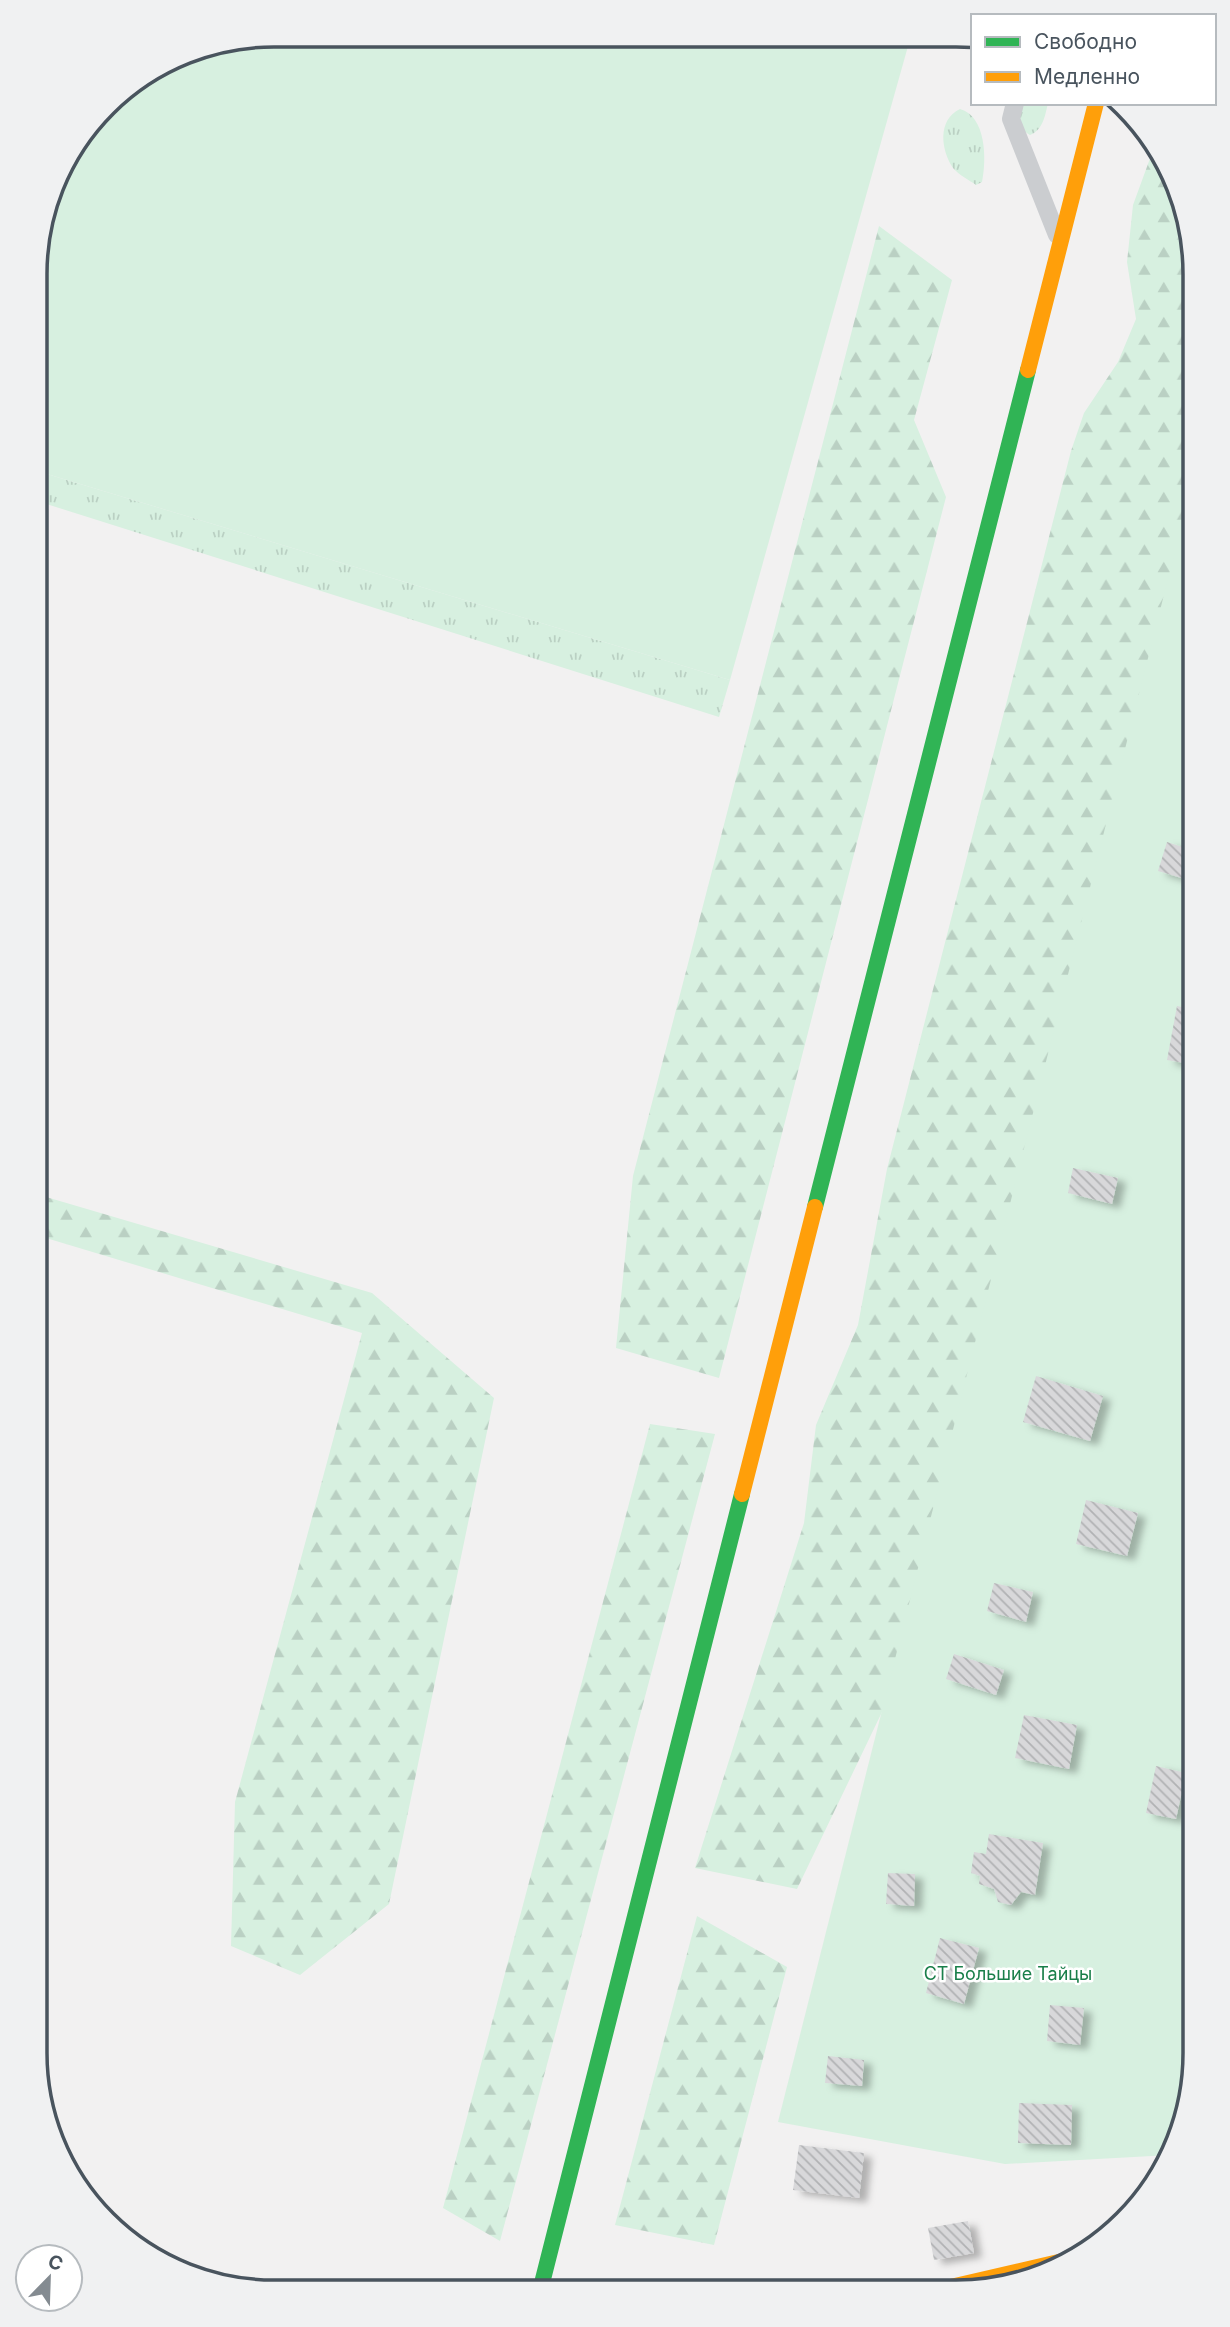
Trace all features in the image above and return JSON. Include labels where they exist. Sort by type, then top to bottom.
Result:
[{"type":"main road","points":[[543,2280],[1096,105]]},
{"type":"lane","points":[[1014,105],[1011,119],[1061,244]]},
{"type":"green space","points":[[908,47],[730,680],[47,474],[49,245],[65,187],[86,148],[104,125],[125,104],[161,78],[201,59],[245,49]]},
{"type":"green space","points":[[1020,105],[1047,105],[1041,126],[1030,135],[1022,129],[1018,118]]},
{"type":"green space","points":[[960,109],[975,120],[983,140],[984,173],[982,182],[976,185],[953,168],[944,144],[943,136],[948,120]]},
{"type":"green space","points":[[1150,158],[1171,201],[1181,245],[1183,524],[927,1610],[882,1712],[797,1889],[695,1868],[804,1523],[816,1425],[858,1325],[887,1169],[1071,451],[1084,413],[1118,362],[1136,319],[1127,262],[1133,205]]},
{"type":"green space","points":[[879,226],[952,280],[914,420],[946,497],[719,1378],[616,1348],[633,1176]]},
{"type":"green space","points":[[47,474],[730,680],[719,717],[47,504]]},
{"type":"green space","name":"СТ Большие Тайцы","points":[[1183,520],[1182,2068],[1175,2111],[1157,2156],[1005,2164],[778,2122]]},
{"type":"green space","points":[[47,1197],[372,1293],[494,1398],[389,1904],[300,1975],[231,1946],[235,1802],[362,1333],[47,1238]]},
{"type":"green space","points":[[650,1424],[715,1434],[500,2241],[443,2208]]},
{"type":"green space","points":[[697,1916],[787,1967],[714,2245],[615,2225]]},
{"type":"building","points":[[1167,842],[1183,847],[1183,878],[1158,871]]},
{"type":"building","points":[[1177,1006],[1183,1007],[1183,1063],[1167,1060]]},
{"type":"building","points":[[1073,1168],[1118,1178],[1112,1204],[1068,1193]]},
{"type":"building","points":[[1036,1376],[1103,1396],[1090,1441],[1023,1422]]},
{"type":"building","points":[[1086,1500],[1138,1513],[1127,1556],[1076,1544]]},
{"type":"building","points":[[994,1583],[1033,1592],[1026,1622],[987,1611]]},
{"type":"building","points":[[954,1654],[1004,1670],[996,1695],[946,1679]]},
{"type":"building","points":[[1024,1715],[1077,1725],[1069,1769],[1015,1758]]},
{"type":"building","points":[[1156,1766],[1182,1772],[1182,1791],[1176,1819],[1146,1813]]},
{"type":"building","points":[[989,1834],[1043,1843],[1035,1895],[1021,1892],[1011,1905],[998,1902],[994,1889],[979,1884],[980,1876],[971,1873],[974,1852],[986,1854]]},
{"type":"building","points":[[888,1873],[915,1874],[914,1906],[886,1904]]},
{"type":"building","points":[[940,1938],[979,1948],[964,2004],[926,1993]]},
{"type":"building","points":[[1050,2005],[1084,2008],[1080,2045],[1047,2041]]},
{"type":"building","points":[[828,2056],[864,2060],[862,2086],[825,2083]]},
{"type":"building","points":[[1019,2103],[1072,2105],[1071,2145],[1018,2143]]},
{"type":"building","points":[[799,2145],[864,2153],[859,2198],[793,2190]]},
{"type":"building","points":[[968,2221],[974,2253],[934,2260],[928,2228]]},
{"type":"traffic: fast","points":[[815,1207],[1028,370]]},
{"type":"traffic: fast","points":[[543,2280],[742,1494]]},
{"type":"traffic: slow","points":[[1028,370],[1095,105]]},
{"type":"traffic: slow","points":[[742,1494],[815,1207]]}]
